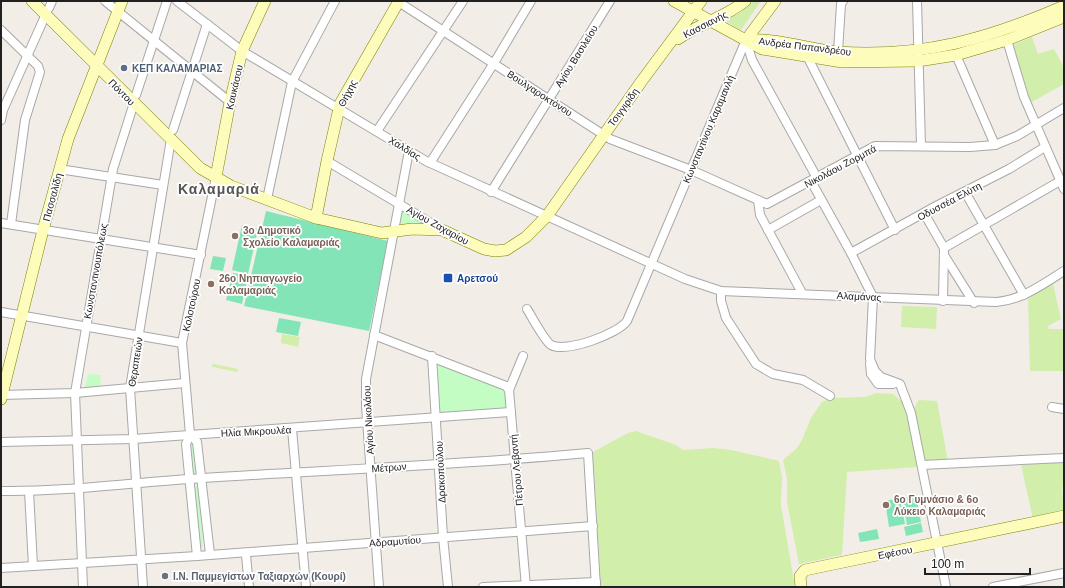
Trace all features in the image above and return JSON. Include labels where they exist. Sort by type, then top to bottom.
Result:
[{"type":"main road","name":"Πόντου","points":[[32,1],[47,6],[97,62],[216,177],[231,186],[316,218],[373,232],[392,232],[412,229],[442,230]]},
{"type":"main road","name":"Καυκάσου","points":[[216,177],[230,102],[242,51],[265,1]]},
{"type":"main road","name":"Θήχης","points":[[316,218],[340,104],[398,1]]},
{"type":"main road","points":[[674,1],[746,40]]},
{"type":"main road","name":"Τσιγγιρίδη","points":[[547,216],[603,135],[701,1]]},
{"type":"main road","name":"Κασσιανής","points":[[667,48],[689,31],[727,14],[745,1]]},
{"type":"main road","name":"Κωνσταντίνου Καραμανλή","points":[[746,40],[775,1]]},
{"type":"main road","name":"Πασσαλίδη","points":[[1,396],[43,230],[68,139],[119,6]]},
{"type":"main road","name":"Ανδρέα Παπανδρέου","points":[[746,40],[763,39],[838,52],[918,56],[994,34],[1064,6]]},
{"type":"main road","name":"Ανδρέα Παπανδρέου","points":[[746,40],[762,49],[808,58],[842,62],[918,56],[956,55],[1007,40],[1064,17]]},
{"type":"main road","name":"Αγίου Ζαχαρίου","points":[[442,230],[481,248],[502,251],[518,244],[547,216]]},
{"type":"main road","name":"Εφέσου","points":[[800,582],[805,570],[1064,516]]},
{"type":"street","points":[[105,1],[119,6],[154,40],[230,102]]},
{"type":"street","name":"Κωνσταντινουπόλεως","points":[[83,587],[75,393],[111,177],[167,1]]},
{"type":"street","name":"Χαλδίας","points":[[177,1],[242,51],[430,163],[652,264]]},
{"type":"street","points":[[267,199],[292,82],[335,1]]},
{"type":"street","name":"Βουλγαροκτόνου","points":[[398,1],[603,135],[622,144],[691,170]]},
{"type":"street","points":[[377,131],[463,1]]},
{"type":"street","points":[[430,163],[494,63],[531,1]]},
{"type":"street","name":"Αγίου Βασιλείου","points":[[491,192],[610,1]]},
{"type":"street","points":[[838,52],[841,4],[844,1]]},
{"type":"street","points":[[917,1],[921,146]]},
{"type":"street","points":[[1,120],[2,110],[28,55],[47,6]]},
{"type":"street","name":"Θεραπειών","points":[[143,587],[130,388],[172,135],[206,24]]},
{"type":"street","points":[[1,30],[28,55],[38,66],[40,72],[24,120],[11,224]]},
{"type":"street","points":[[746,40],[752,60],[814,180],[821,200],[851,253],[873,297],[869,367],[871,374],[878,384],[900,384],[911,413],[946,587]]},
{"type":"street","name":"Κωνσταντίνου Καραμανλή","points":[[526,309],[551,344],[568,346],[586,342],[623,327],[628,321],[746,40]]},
{"type":"street","points":[[943,251],[985,224],[1063,186],[1045,148],[1019,82],[1007,40]]},
{"type":"street","points":[[956,55],[995,145]]},
{"type":"street","points":[[808,58],[895,230]]},
{"type":"street","name":"Νικολάου Ζορμπά","points":[[691,170],[769,204],[877,146],[970,148],[995,145],[1010,140],[1064,108]]},
{"type":"street","name":"Οδυσσέα Ελύτη","points":[[851,253],[1045,148]]},
{"type":"street","name":"Αγίου Νικολάου","points":[[379,587],[367,424],[366,379],[392,232],[409,151]]},
{"type":"street","name":"Αγίου Ζαχαρίου","points":[[327,161],[442,230]]},
{"type":"street","points":[[59,169],[163,185]]},
{"type":"street","name":"Κολοτούρου","points":[[197,556],[186,444],[190,434],[182,343],[216,177]]},
{"type":"street","points":[[965,192],[985,224],[1024,295]]},
{"type":"street","points":[[758,200],[760,215],[802,293]]},
{"type":"street","points":[[768,230],[821,200]]},
{"type":"street","points":[[924,213],[943,251],[974,303]]},
{"type":"street","points":[[1,223],[201,255]]},
{"type":"street","points":[[943,251],[943,301]]},
{"type":"street","name":"Αλαμάνας","points":[[652,264],[685,279],[721,290],[974,303],[1005,301],[1024,295],[1064,271]]},
{"type":"street","points":[[721,290],[721,301],[726,318],[756,364],[773,374],[803,380],[830,396]]},
{"type":"street","points":[[1,312],[85,328],[182,343]]},
{"type":"street","points":[[374,334],[506,386],[509,390]]},
{"type":"street","name":"Δρακοπούλου","points":[[432,356],[443,537],[448,587]]},
{"type":"street","name":"Πέτρου Λεβαντή","points":[[523,356],[509,390],[526,586]]},
{"type":"street","points":[[1,396],[75,393],[185,383]]},
{"type":"street","points":[[1052,408],[1064,408]]},
{"type":"street","name":"Ηλία Μικρουλέα","points":[[1,442],[78,442],[133,439],[190,434],[367,424],[511,412]]},
{"type":"street","points":[[292,429],[295,474],[304,548],[306,587]]},
{"type":"street","name":"Κολοτούρου","points":[[190,434],[197,442],[210,554]]},
{"type":"street","name":"Μέτρων","points":[[1,491],[80,489],[202,478],[295,474],[516,460],[588,453],[594,526]]},
{"type":"street","points":[[922,465],[1064,458]]},
{"type":"street","points":[[29,491],[33,566]]},
{"type":"street","points":[[483,587],[596,585],[594,526]]},
{"type":"street","name":"Αδραμυτίου","points":[[1,568],[197,556],[594,526]]},
{"type":"street","points":[[246,556],[249,587]]},
{"type":"street","points":[[993,587],[1064,573]]},
{"type":"green space","points":[[753,1],[761,1],[741,30],[727,22],[728,19],[742,11]]},
{"type":"green space","points":[[1032,37],[1038,54],[1054,49],[1064,68],[1064,84],[1030,103],[1011,46]]},
{"type":"green space","points":[[400,209],[425,224],[398,224]]},
{"type":"green space","points":[[266,211],[388,241],[369,331],[244,306]]},
{"type":"green space","points":[[242,225],[258,229],[248,274],[232,270]]},
{"type":"green space","points":[[213,256],[226,258],[223,271],[210,269]]},
{"type":"green space","points":[[233,273],[248,276],[242,304],[226,300]]},
{"type":"green space","points":[[1053,284],[1061,319],[1048,326],[1049,329],[1064,329],[1064,371],[1030,371],[1028,299]]},
{"type":"green space","points":[[902,306],[937,307],[936,329],[901,327]]},
{"type":"green space","points":[[279,318],[301,322],[298,336],[276,332]]},
{"type":"green space","points":[[282,334],[300,337],[298,347],[281,343]]},
{"type":"green space","points":[[437,361],[505,388],[509,409],[440,413]]},
{"type":"green space","points":[[214,364],[238,369],[237,372],[213,367],[211,365]]},
{"type":"green space","points":[[88,374],[101,375],[100,386],[85,387]]},
{"type":"green space","points":[[877,393],[893,394],[906,405],[918,467],[847,472],[842,555],[799,564],[787,502],[787,479],[783,460],[797,448],[811,418],[822,402],[831,398],[865,397]]},
{"type":"green space","points":[[919,400],[937,401],[948,462],[925,463],[914,408]]},
{"type":"green space","points":[[636,431],[676,445],[683,450],[713,448],[731,450],[779,461],[782,477],[781,505],[795,587],[601,587],[593,452],[628,433]]},
{"type":"green space","points":[[193,443],[198,475],[194,475],[189,444]]},
{"type":"green space","points":[[1064,461],[1064,487],[1062,487],[1064,513],[1033,519],[1021,465]]},
{"type":"green space","points":[[198,486],[203,545],[201,548],[199,548],[194,487]]},
{"type":"green space","points":[[916,495],[921,522],[907,525],[902,498]]},
{"type":"green space","points":[[900,498],[905,524],[889,527],[885,501]]},
{"type":"green space","points":[[921,523],[923,532],[906,536],[904,527]]},
{"type":"green space","points":[[877,529],[879,539],[860,542],[858,533]]},
{"type":"place","name":"ΚΕΠ ΚΑΛΑΜΑΡΙΑΣ","points":[[124,68]]},
{"type":"place","name":"3ο Δημοτικό Σχολείο Καλαμαριάς","points":[[235,236]]},
{"type":"place","name":"Αρετσού","points":[[448,278]]},
{"type":"place","name":"26ο Νηπιαγωγείο Καλαμαριάς","points":[[211,284]]},
{"type":"place","name":"6ο Γυμνάσιο & 6ο Λύκειο Καλαμαριάς","points":[[886,505]]},
{"type":"place","name":"Ι.Ν. Παμμεγίστων Ταξιαρχών (Κουρί)","points":[[165,576]]},
{"type":"district","name":"Καλαμαριά","points":[[219,189]]}]
